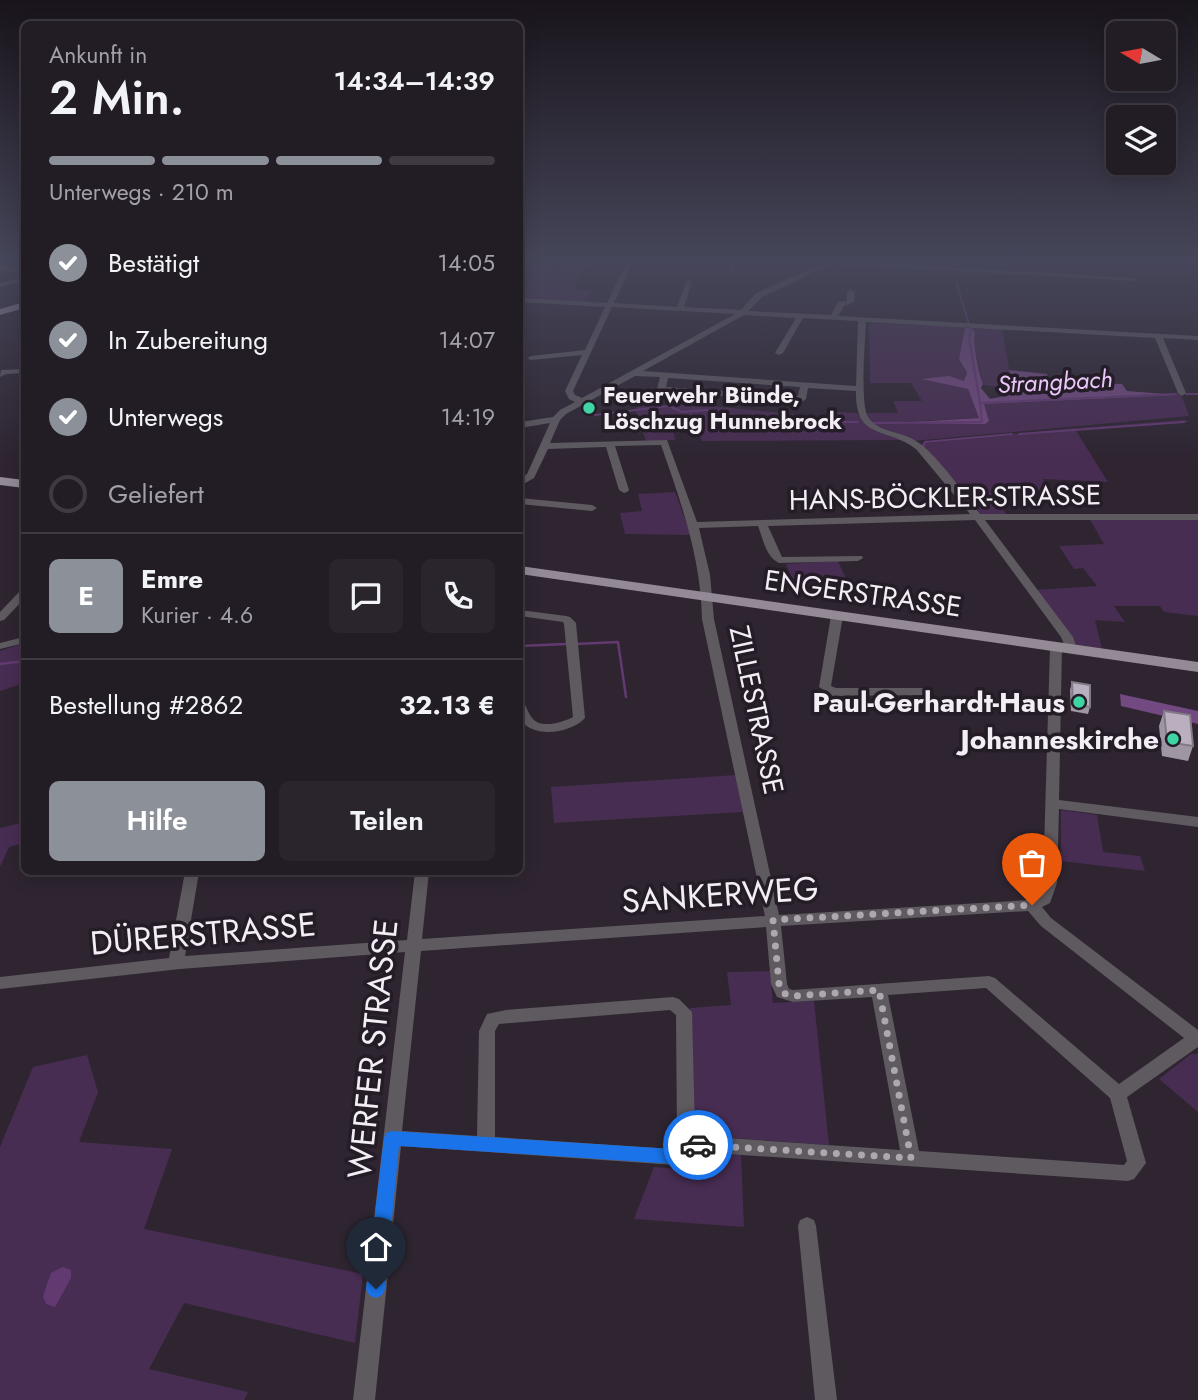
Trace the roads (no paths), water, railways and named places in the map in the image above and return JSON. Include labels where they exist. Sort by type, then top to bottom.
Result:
[{"type":"main road","points":[[0,481],[21,484]]},
{"type":"main road","name":"ENGERSTRASSE","points":[[523,570],[1198,667]]},
{"type":"street","points":[[581,401],[572,397],[569,391],[600,327]]},
{"type":"street","points":[[523,424],[556,419],[581,401],[717,327]]},
{"type":"street","points":[[779,353],[794,327]]},
{"type":"street","points":[[862,327],[862,418],[873,427],[917,445],[976,517],[1067,637],[1063,648],[1052,804],[1050,883],[1045,899],[1032,905],[1046,922],[1197,1039],[1118,1094]]},
{"type":"street","points":[[998,327],[1198,338]]},
{"type":"street","points":[[1158,336],[1182,393]]},
{"type":"street","points":[[531,358],[587,352]]},
{"type":"street","points":[[2,374],[21,371]]},
{"type":"street","points":[[634,373],[862,388]]},
{"type":"street","points":[[664,376],[661,389],[776,397],[802,398],[804,384]]},
{"type":"street","points":[[523,480],[531,476],[556,419]]},
{"type":"street","name":"ZILLESTRASSE","points":[[610,444],[664,442],[694,525],[709,598],[708,619],[773,920],[779,984],[783,993],[793,996],[879,990]]},
{"type":"street","points":[[544,446],[610,444],[625,490]]},
{"type":"street","points":[[523,500],[592,508]]},
{"type":"street","name":"HANS-BÖCKLER-STRASSE","points":[[694,525],[976,517],[1198,517]]},
{"type":"street","points":[[762,523],[775,556],[779,559],[858,558]]},
{"type":"street","points":[[0,618],[21,596]]},
{"type":"street","points":[[523,614],[566,619],[570,623],[579,718],[569,725],[539,727],[528,721],[523,712]]},
{"type":"street","points":[[837,616],[825,687],[833,692],[926,692]]},
{"type":"street","points":[[0,646],[21,641]]},
{"type":"street","points":[[1052,804],[1198,822]]},
{"type":"street","points":[[176,964],[191,875]]},
{"type":"street","name":"WERFER STRASSE","points":[[363,1400],[422,875]]},
{"type":"street","name":"SANKERWEG","points":[[412,946],[773,920],[1032,905]]},
{"type":"street","name":"DÜRERSTRASSE","points":[[0,983],[176,964],[412,946]]},
{"type":"street","points":[[392,1138],[675,1157],[694,1144],[1128,1173],[1138,1163],[1118,1094],[989,982],[879,990],[911,1158]]},
{"type":"street","points":[[486,1144],[487,1031],[493,1020],[506,1016],[673,1003],[684,1012],[686,1135],[694,1144]]},
{"type":"street","points":[[807,1226],[826,1400]]},
{"type":"waterway","points":[[971,328],[969,338],[980,403]]},
{"type":"waterway","name":"Strangbach","points":[[980,403],[1176,394]]},
{"type":"waterway","name":"Strangbach","points":[[1186,394],[1198,394]]},
{"type":"waterway","name":"Strangbach","points":[[873,423],[982,422],[980,403]]},
{"type":"waterway","name":"Strangbach","points":[[595,415],[669,406],[682,412],[706,410],[756,419],[831,426],[838,422],[858,422]]},
{"type":"waterway","points":[[1019,434],[1184,422]]},
{"type":"waterway","points":[[923,447],[925,442],[1012,434]]},
{"type":"waterway","points":[[576,644],[618,642],[626,697]]},
{"type":"waterway","points":[[523,646],[566,644]]},
{"type":"waterway","name":"Strangbach","points":[[0,664],[21,661]]},
{"type":"place","name":"Feuerwehr Bünde, Löschzug Hunnebrock","points":[[589,408]]},
{"type":"place","name":"Paul-Gerhardt-Haus","points":[[1079,702]]},
{"type":"place","name":"Johanneskirche","points":[[1173,739]]}]
